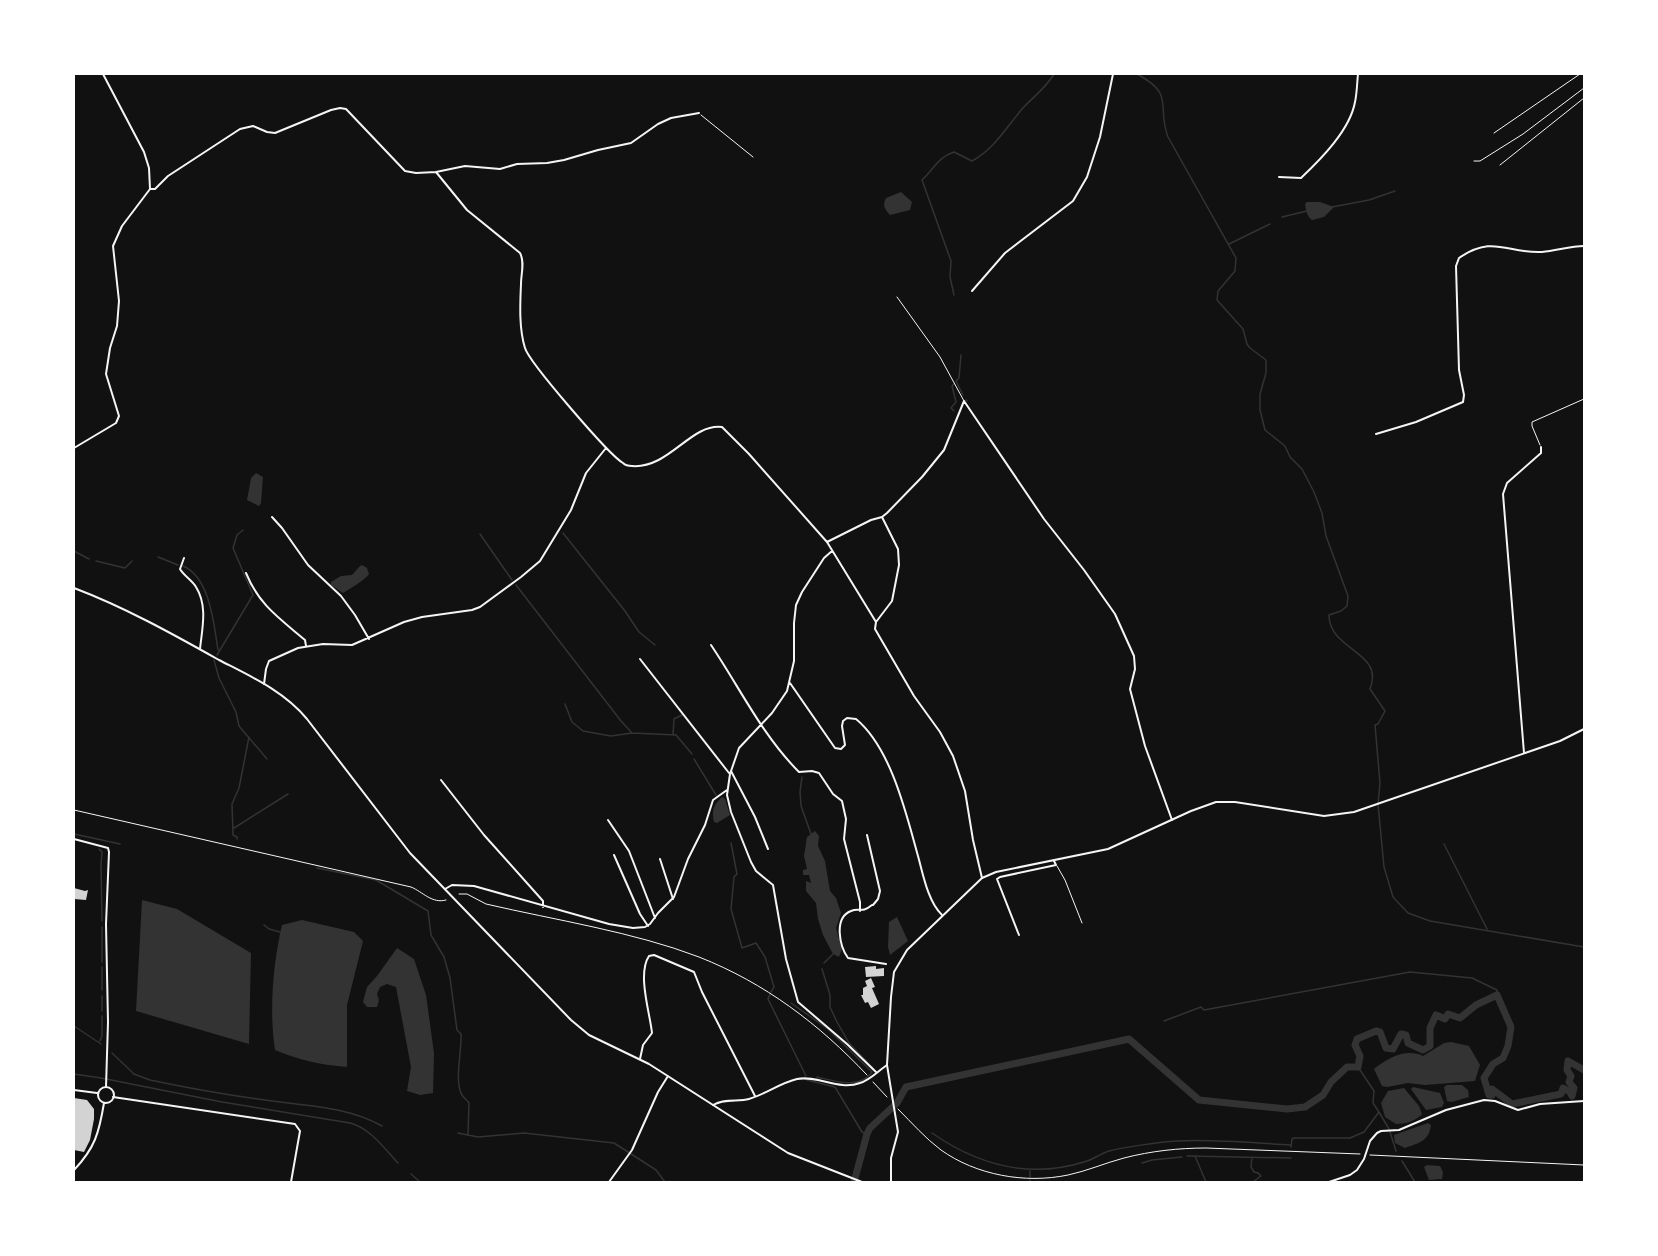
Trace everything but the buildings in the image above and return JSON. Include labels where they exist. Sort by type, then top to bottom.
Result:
[{"type":"street","points":[[74,447],[118,419],[118,409],[106,374],[110,348],[117,326],[119,301],[113,246],[122,226],[150,189],[144,152],[103,74]]},
{"type":"street","points":[[972,291],[1005,253],[1073,201],[1088,177],[1113,74]]},
{"type":"street","points":[[1279,177],[1301,178],[1324,157],[1355,104],[1358,74]]},
{"type":"street","points":[[150,189],[155,189],[168,176],[240,129],[253,126],[275,133],[340,108],[346,109],[355,117],[405,171],[416,173],[436,172],[465,166],[495,169],[526,163],[551,163],[631,143],[658,124],[671,118],[699,113]]},
{"type":"street","points":[[436,172],[467,210],[521,255],[523,260],[521,317],[525,350],[606,448],[625,465],[641,465],[666,457],[698,433],[713,427],[722,427],[827,542],[876,622]]},
{"type":"street","points":[[1376,434],[1416,422],[1463,402],[1464,394],[1459,370],[1456,266],[1459,258],[1486,245],[1540,252],[1570,246],[1584,246]]},
{"type":"street","points":[[827,542],[882,517],[918,481],[946,446],[964,401],[1044,519],[1115,614],[1134,656],[1135,669],[1130,689],[1150,762],[1172,820]]},
{"type":"street","points":[[1524,753],[1503,494],[1508,483],[1540,453],[1541,447]]},
{"type":"street","points":[[264,684],[270,660],[306,646],[350,646],[404,622],[477,609],[532,569],[551,545],[571,510],[586,473],[606,448]]},
{"type":"street","points":[[272,517],[308,565],[341,596],[369,639]]},
{"type":"street","points":[[882,517],[898,549],[899,565],[892,601],[874,627],[914,696],[940,732],[952,756],[965,791],[981,878]]},
{"type":"street","points":[[832,551],[824,558],[796,606],[794,661],[782,701],[739,748],[727,790],[731,812],[751,862],[756,871],[773,885],[786,959],[798,1002],[876,1072]]},
{"type":"street","points":[[184,558],[180,569],[195,586],[203,606],[200,649]]},
{"type":"street","points":[[246,573],[252,587],[269,612],[304,640],[306,646]]},
{"type":"street","points":[[74,588],[132,612],[264,684],[291,702],[302,712],[410,853],[589,1035],[640,1059],[788,1153],[860,1182]]},
{"type":"street","points":[[711,645],[760,725],[797,771],[819,773],[833,795],[842,801],[846,819],[844,839],[861,906],[860,911]]},
{"type":"street","points":[[640,659],[730,773],[755,817],[768,849]]},
{"type":"street","points":[[789,683],[835,748],[840,750],[845,746],[842,723],[844,719],[850,717],[862,724],[877,745],[905,807],[921,868],[935,907],[942,915]]},
{"type":"street","points":[[890,1181],[891,1158],[898,1132],[887,1065],[895,970],[907,950],[981,878],[996,872],[1108,849],[1211,803],[1220,802],[1324,816],[1338,815],[1380,804],[1560,741],[1584,729]]},
{"type":"street","points":[[441,780],[484,835],[543,901],[543,907]]},
{"type":"street","points":[[444,889],[452,885],[474,886],[543,907],[623,927],[648,926],[673,899],[688,859],[705,825],[713,800],[727,790]]},
{"type":"street","points":[[608,820],[629,851],[655,918]]},
{"type":"street","points":[[867,836],[880,891],[878,900],[864,911],[852,911],[844,916],[840,933],[846,956],[851,959],[886,964]]},
{"type":"street","points":[[74,839],[108,848],[109,852],[106,924],[108,1022],[106,1087]]},
{"type":"street","points":[[614,855],[640,914],[648,926]]},
{"type":"street","points":[[660,860],[673,899]]},
{"type":"street","points":[[1019,934],[997,879],[1056,865],[1054,861]]},
{"type":"street","points":[[640,1059],[645,1041],[652,1033],[644,986],[644,972],[646,960],[649,956],[654,955],[694,972],[756,1096]]},
{"type":"street","points":[[713,1105],[718,1102],[748,1100],[795,1079],[811,1078],[849,1085],[863,1082],[887,1065]]},
{"type":"street","points":[[609,1182],[632,1150],[658,1092],[668,1076]]},
{"type":"street","points":[[98,1093],[106,1087]]},
{"type":"street","points":[[98,1093],[99,1100],[109,1103],[113,1097],[112,1090],[106,1087]]},
{"type":"street","points":[[74,1090],[98,1093]]},
{"type":"street","points":[[113,1097],[294,1124],[300,1131],[291,1182]]},
{"type":"street","points":[[1329,1182],[1354,1173],[1366,1155],[1373,1137],[1381,1131],[1399,1130],[1454,1107],[1484,1100],[1495,1101],[1518,1110],[1540,1104],[1584,1101]]},
{"type":"street","points":[[74,1170],[96,1140],[104,1103]]},
{"type":"lane","points":[[1494,133],[1580,74]]},
{"type":"lane","points":[[1474,161],[1480,161],[1523,134],[1584,88]]},
{"type":"lane","points":[[1500,165],[1584,98]]},
{"type":"lane","points":[[699,113],[753,157]]},
{"type":"lane","points":[[897,297],[944,363],[964,401]]},
{"type":"lane","points":[[1541,447],[1532,422],[1584,399]]},
{"type":"lane","points":[[1056,865],[1065,880],[1082,923]]},
{"type":"path","points":[[74,810],[407,886],[433,900],[446,900]]},
{"type":"path","points":[[872,1080],[888,1098]]},
{"type":"path","points":[[900,1111],[946,1153],[981,1170],[1035,1179],[1063,1176],[1125,1157],[1183,1149],[1584,1165]]},
{"type":"shaded area","points":[[901,192],[912,202],[910,210],[890,215],[884,203],[886,198]]},
{"type":"shaded area","points":[[1307,202],[1320,202],[1334,207],[1324,217],[1312,220],[1306,211]]},
{"type":"shaded area","points":[[256,473],[263,477],[259,506],[247,500],[251,478]]},
{"type":"shaded area","points":[[362,565],[367,568],[369,574],[354,587],[343,593],[331,585],[331,582],[341,576],[352,575]]},
{"type":"shaded area","points":[[722,797],[725,799],[730,815],[717,823],[714,822],[713,812],[715,805]]},
{"type":"shaded area","points":[[815,831],[819,836],[818,846],[825,861],[830,891],[836,898],[841,913],[836,928],[842,949],[839,957],[833,954],[823,935],[816,903],[806,891],[806,881],[811,883],[809,875],[803,875],[803,870],[807,869],[804,856],[807,837]]},
{"type":"shaded area","points":[[142,900],[177,909],[251,953],[249,1044],[136,1011]]},
{"type":"shaded area","points":[[897,917],[908,941],[890,955],[889,922]]},
{"type":"shaded area","points":[[302,920],[354,932],[363,941],[347,1005],[347,1067],[310,1062],[275,1050],[272,1003],[274,971],[282,925]]},
{"type":"shaded area","points":[[397,948],[414,959],[426,995],[434,1053],[433,1093],[420,1095],[407,1091],[411,1067],[396,987],[387,984],[380,987],[377,994],[379,1000],[377,1007],[367,1007],[363,1002],[367,987]]},
{"type":"shaded area","points":[[1451,1042],[1469,1046],[1480,1065],[1475,1081],[1382,1086],[1374,1069],[1385,1061],[1397,1055],[1410,1053],[1423,1056],[1444,1043]]},
{"type":"shaded area","points":[[1462,1085],[1468,1090],[1469,1097],[1452,1102],[1447,1101],[1444,1087]]},
{"type":"shaded area","points":[[1413,1087],[1440,1093],[1444,1103],[1442,1107],[1426,1110],[1411,1089]]},
{"type":"shaded area","points":[[1404,1088],[1419,1106],[1422,1114],[1410,1122],[1396,1124],[1385,1117],[1381,1103],[1388,1091]]},
{"type":"shaded area","points":[[1428,1123],[1431,1125],[1430,1130],[1422,1141],[1405,1148],[1395,1143],[1394,1135]]},
{"type":"shaded area","points":[[1427,1165],[1440,1166],[1443,1172],[1442,1179],[1429,1180],[1424,1167]]},
{"type":"waterway","points":[[954,295],[950,277],[951,261],[922,180],[940,160],[949,154],[954,152],[972,161],[980,156],[999,138],[1054,74]]},
{"type":"waterway","points":[[1137,74],[1149,81],[1161,95],[1168,137],[1236,258],[1235,271],[1218,291],[1217,300],[1243,329],[1250,348],[1266,360],[1266,373],[1260,394],[1260,410],[1265,430],[1285,446],[1290,457],[1302,469],[1314,492],[1322,513],[1326,536],[1348,596],[1347,606],[1329,615],[1331,627],[1370,666],[1373,676],[1370,689],[1385,711],[1378,724],[1375,725],[1380,783],[1378,804],[1384,867],[1393,897],[1408,913],[1430,921],[1584,947]]},
{"type":"waterway","points":[[1332,207],[1369,200],[1395,191]]},
{"type":"waterway","points":[[1282,217],[1307,211]]},
{"type":"waterway","points":[[1229,244],[1270,224]]},
{"type":"waterway","points":[[961,355],[959,378],[956,381],[963,395]]},
{"type":"waterway","points":[[954,384],[952,386],[956,402],[951,408],[954,411]]},
{"type":"waterway","points":[[217,655],[253,595],[233,548],[237,535],[243,530]]},
{"type":"waterway","points":[[563,533],[639,632],[655,645]]},
{"type":"waterway","points":[[480,534],[512,580]]},
{"type":"waterway","points":[[74,551],[89,559]]},
{"type":"waterway","points":[[158,557],[178,565]]},
{"type":"waterway","points":[[96,561],[125,568],[132,561]]},
{"type":"waterway","points":[[183,566],[192,572],[205,591],[218,650]]},
{"type":"waterway","points":[[516,585],[632,733]]},
{"type":"waterway","points":[[214,660],[219,678],[236,712],[239,726],[267,759]]},
{"type":"waterway","points":[[565,704],[572,722],[583,731],[611,736],[632,733],[676,735],[692,754]]},
{"type":"waterway","points":[[673,735],[674,719],[682,715]]},
{"type":"waterway","points":[[237,839],[233,835],[232,804],[239,788],[249,737]]},
{"type":"waterway","points":[[694,759],[716,795]]},
{"type":"waterway","points":[[802,777],[801,806],[811,834]]},
{"type":"waterway","points":[[234,828],[288,794]]},
{"type":"waterway","points":[[74,834],[120,844]]},
{"type":"waterway","points":[[731,843],[737,874],[734,877],[731,909],[742,948],[756,943],[765,957],[774,987],[771,992]]},
{"type":"waterway","points":[[1444,844],[1487,929]]},
{"type":"waterway","points":[[99,849],[102,852],[102,921]]},
{"type":"waterway","points":[[317,868],[376,880],[428,911],[431,935],[444,957],[450,978],[457,1030],[461,1034],[458,1074],[462,1095],[469,1103],[468,1135]]},
{"type":"waterway","points":[[264,925],[280,932]]},
{"type":"waterway","points":[[102,927],[102,962]]},
{"type":"waterway","points":[[824,963],[833,954]]},
{"type":"waterway","points":[[102,967],[102,990]]},
{"type":"waterway","points":[[822,969],[830,995],[830,1007],[837,1022],[849,1043],[873,1068]]},
{"type":"waterway","points":[[1164,1021],[1201,1007],[1204,1010],[1410,972],[1472,978],[1497,990],[1497,995]]},
{"type":"waterway","points":[[770,994],[768,999],[806,1076]]},
{"type":"waterway","points":[[854,1182],[870,1128],[897,1103],[906,1087],[1129,1039],[1199,1100],[1287,1109],[1305,1107],[1323,1095],[1331,1082],[1347,1067],[1358,1067],[1360,1056],[1355,1045],[1357,1039],[1376,1031],[1380,1032],[1386,1048],[1393,1049],[1401,1034],[1406,1035],[1408,1043],[1423,1050],[1430,1046],[1430,1028],[1436,1015],[1445,1019],[1448,1014],[1460,1018],[1476,1005],[1497,995],[1511,1027],[1508,1046],[1503,1058],[1493,1064],[1484,1078],[1489,1095],[1492,1095],[1492,1089],[1512,1104],[1561,1094],[1563,1088],[1572,1096],[1574,1088],[1569,1082],[1571,1076],[1567,1070],[1568,1061],[1584,1070]]},
{"type":"waterway","points":[[102,996],[102,1011]]},
{"type":"waterway","points":[[791,1003],[828,1029],[872,1072],[867,1078],[854,1083],[817,1077]]},
{"type":"waterway","points":[[100,1041],[102,1016]]},
{"type":"waterway","points":[[74,1026],[101,1044]]},
{"type":"waterway","points":[[112,1053],[134,1074],[150,1080],[222,1094],[340,1111],[354,1114],[382,1126]]},
{"type":"waterway","points":[[1291,1147],[1294,1138],[1350,1138],[1364,1132],[1379,1112],[1373,1103],[1374,1091],[1358,1067]]},
{"type":"waterway","points":[[74,1074],[350,1123],[364,1129],[398,1163]]},
{"type":"waterway","points":[[807,1080],[835,1087],[862,1132],[867,1134]]},
{"type":"waterway","points":[[1379,1112],[1389,1129]]},
{"type":"waterway","points":[[1390,1132],[1396,1151]]},
{"type":"waterway","points":[[458,1133],[478,1137],[524,1133],[614,1143],[656,1170],[665,1182]]},
{"type":"waterway","points":[[932,1133],[949,1144],[986,1161],[1024,1169],[1064,1167],[1087,1161],[1109,1151],[1170,1142],[1220,1141],[1291,1145]]},
{"type":"waterway","points":[[1187,1156],[1291,1158]]},
{"type":"waterway","points":[[1195,1156],[1206,1182]]},
{"type":"waterway","points":[[1142,1163],[1182,1157]]},
{"type":"waterway","points":[[1252,1157],[1251,1167],[1261,1176],[1253,1182]]},
{"type":"waterway","points":[[1402,1161],[1415,1182]]},
{"type":"waterway","points":[[1030,1171],[1030,1177]]},
{"type":"waterway","points":[[411,1174],[420,1182]]}]
